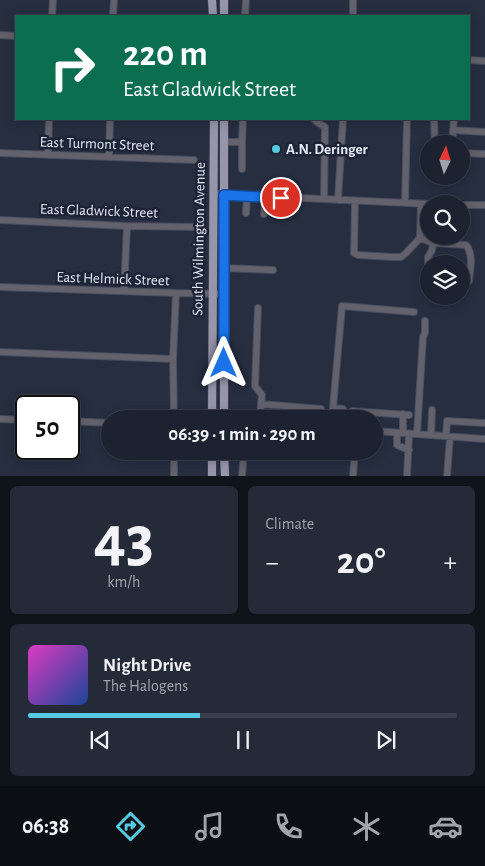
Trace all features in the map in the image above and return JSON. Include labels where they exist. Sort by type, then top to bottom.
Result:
[{"type":"main road","points":[[212,0],[213,15]]},
{"type":"main road","points":[[224,0],[224,15]]},
{"type":"main road","name":"South Wilmington Avenue","points":[[212,410],[214,120]]},
{"type":"main road","name":"South Wilmington Avenue","points":[[224,120],[224,410]]},
{"type":"main road","points":[[212,460],[212,476]]},
{"type":"main road","points":[[224,460],[224,476]]},
{"type":"street","points":[[52,15],[53,0]]},
{"type":"street","points":[[113,15],[114,0]]},
{"type":"street","points":[[245,15],[246,0]]},
{"type":"street","points":[[353,0],[353,15]]},
{"type":"street","points":[[0,35],[15,36]]},
{"type":"street","points":[[470,60],[485,61]]},
{"type":"street","points":[[48,155],[49,120]]},
{"type":"street","points":[[109,156],[110,120]]},
{"type":"street","points":[[242,169],[243,120]]},
{"type":"street","points":[[315,120],[325,128],[324,199]]},
{"type":"street","points":[[338,200],[343,120]]},
{"type":"street","points":[[405,203],[407,120]]},
{"type":"street","points":[[434,120],[434,135]]},
{"type":"street","points":[[453,135],[454,120]]},
{"type":"street","points":[[453,130],[485,132]]},
{"type":"street","points":[[225,142],[242,142]]},
{"type":"street","name":"East Turmont Street","points":[[0,153],[194,160]]},
{"type":"street","points":[[470,153],[485,154]]},
{"type":"street","points":[[214,194],[420,204]]},
{"type":"street","points":[[246,213],[247,196]]},
{"type":"street","points":[[264,214],[265,197]]},
{"type":"street","points":[[355,201],[354,253],[358,255],[401,256],[420,238]]},
{"type":"street","points":[[470,205],[485,205]]},
{"type":"street","name":"East Gladwick Street","points":[[0,220],[197,227]]},
{"type":"street","points":[[124,292],[127,226]]},
{"type":"street","points":[[224,268],[273,270]]},
{"type":"street","name":"East Helmick Street","points":[[0,287],[224,294]]},
{"type":"street","points":[[174,410],[173,359],[176,293]]},
{"type":"street","points":[[342,410],[333,408],[342,306],[414,312]]},
{"type":"street","points":[[258,308],[255,386],[262,395],[261,410]]},
{"type":"street","points":[[409,450],[397,445],[407,434],[425,333],[425,321]]},
{"type":"street","points":[[0,352],[173,359]]},
{"type":"street","points":[[261,404],[321,410]]},
{"type":"street","points":[[431,435],[432,410]]},
{"type":"street","points":[[383,413],[406,414],[409,450],[407,476]]},
{"type":"street","points":[[0,419],[15,420]]},
{"type":"street","points":[[447,476],[447,421],[485,423]]},
{"type":"street","points":[[80,422],[101,423]]},
{"type":"street","points":[[383,432],[485,439]]},
{"type":"street","points":[[174,460],[174,476]]},
{"type":"street","points":[[242,476],[243,460]]},
{"type":"street","points":[[353,476],[354,460]]},
{"type":"place","name":"A.N. Deringer","points":[[276,149]]},
{"type":"route","points":[[224,363],[224,195],[281,198]]}]
